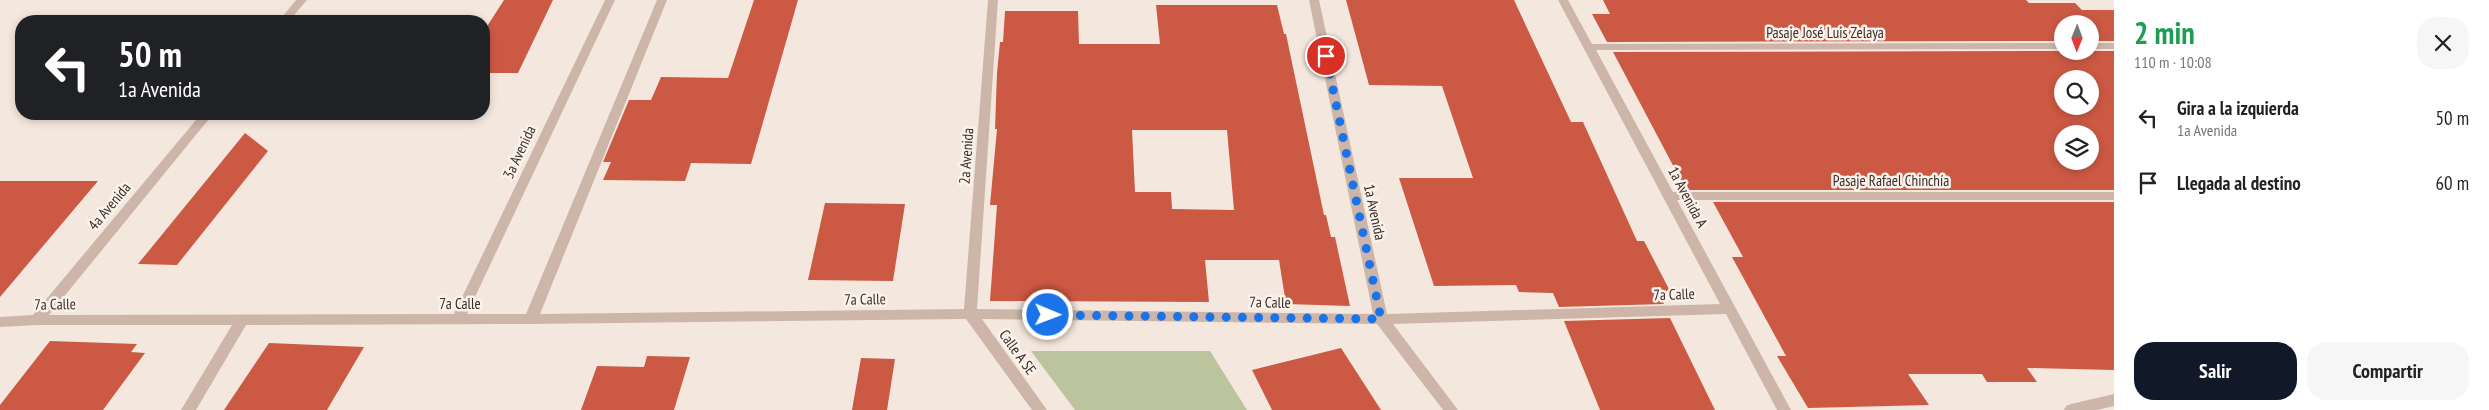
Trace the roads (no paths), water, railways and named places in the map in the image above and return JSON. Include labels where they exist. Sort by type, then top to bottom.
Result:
[{"type":"street","points":[[289,15],[302,0]]},
{"type":"street","name":"3a Avenida","points":[[458,319],[610,0]]},
{"type":"street","points":[[531,319],[662,0]]},
{"type":"street","name":"2a Avenida","points":[[970,314],[993,0]]},
{"type":"street","name":"1a Avenida","points":[[1314,0],[1381,319],[1451,410]]},
{"type":"street","name":"1a Avenida A","points":[[1562,0],[1784,410]]},
{"type":"street","name":"Pasaje José Luis Zelaya","points":[[1588,47],[2054,46]]},
{"type":"street","points":[[2099,46],[2114,46]]},
{"type":"street","name":"4a Avenida","points":[[36,320],[202,120]]},
{"type":"street","name":"Pasaje Rafael Chinchía","points":[[1669,196],[2114,196]]},
{"type":"street","name":"7a Calle","points":[[0,322],[36,320],[531,319],[970,314],[1381,319],[1730,309]]},
{"type":"street","name":"Calle A SE","points":[[970,314],[1040,410]]},
{"type":"street","points":[[188,410],[242,320]]},
{"type":"street","points":[[2071,410],[2114,400]]}]
